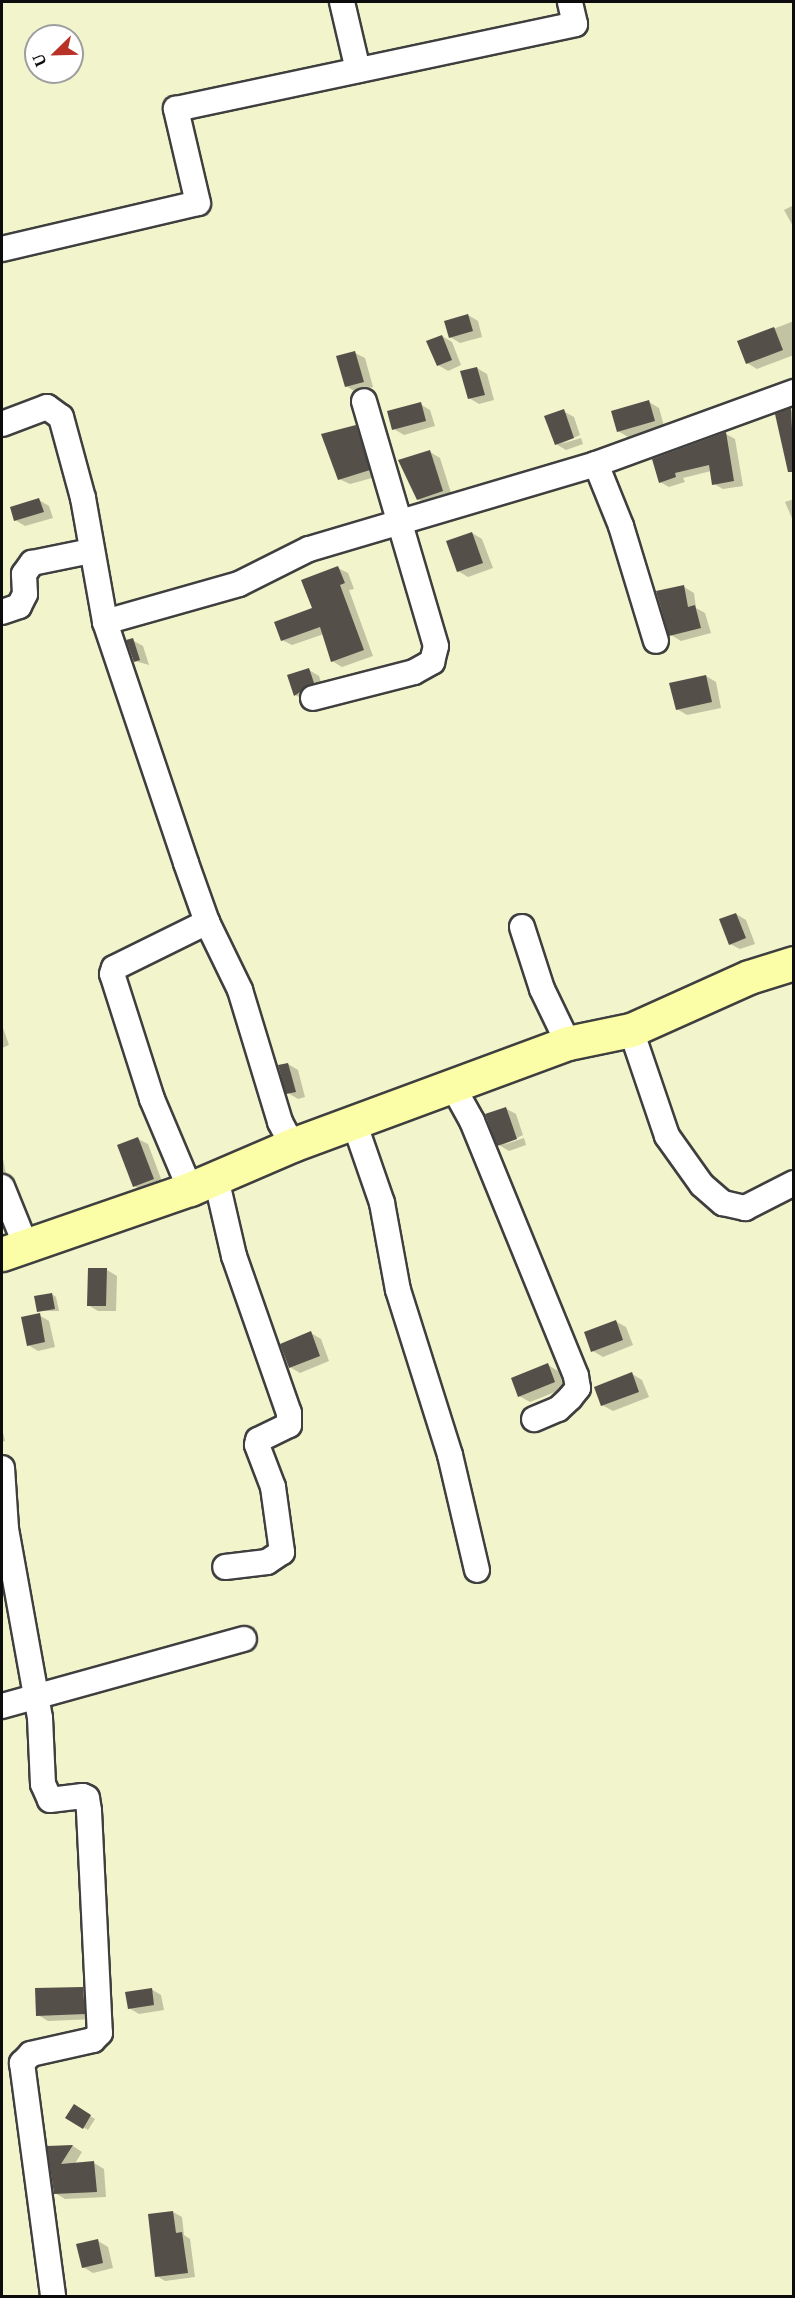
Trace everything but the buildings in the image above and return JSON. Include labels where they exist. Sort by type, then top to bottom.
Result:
[{"type":"street","points":[[342,2],[358,70]]},
{"type":"street","points":[[2,249],[198,203],[176,109],[575,24],[570,2]]},
{"type":"street","points":[[105,622],[239,584],[309,549],[596,464],[794,392]]},
{"type":"street","points":[[313,698],[414,672],[432,662],[435,633],[364,400]]},
{"type":"street","points":[[2,424],[47,407],[57,411],[83,498],[105,622],[207,922],[240,990],[280,1122],[292,1145]]},
{"type":"street","points":[[596,464],[621,526],[656,641]]},
{"type":"street","points":[[2,612],[18,606],[25,594],[24,573],[33,563],[91,551]]},
{"type":"street","points":[[207,922],[114,968],[112,974],[152,1099],[203,1184],[234,1256],[289,1413],[290,1425],[258,1440],[257,1445],[273,1487],[282,1552],[267,1562],[225,1567]]},
{"type":"street","points":[[522,927],[542,989],[568,1042]]},
{"type":"street","points":[[2,1187],[14,1250],[203,1184],[292,1145],[568,1042],[631,1030],[749,977],[794,963]]},
{"type":"street","points":[[631,1030],[667,1136],[702,1185],[723,1203],[745,1208],[794,1183]]},
{"type":"street","points":[[452,1085],[472,1121],[576,1376],[578,1388],[570,1398],[558,1409],[534,1419]]},
{"type":"street","points":[[354,1122],[382,1203],[398,1290],[450,1455],[477,1570]]},
{"type":"street","points":[[2,1468],[6,1529],[36,1697],[45,1794],[57,1802],[82,1796],[88,1804],[100,2029],[93,2040],[30,2054],[22,2063],[53,2296]]},
{"type":"street","points":[[2,1706],[244,1639]]},
{"type":"green space","points":[[2,2],[793,2],[793,2296],[2,2296]]}]
